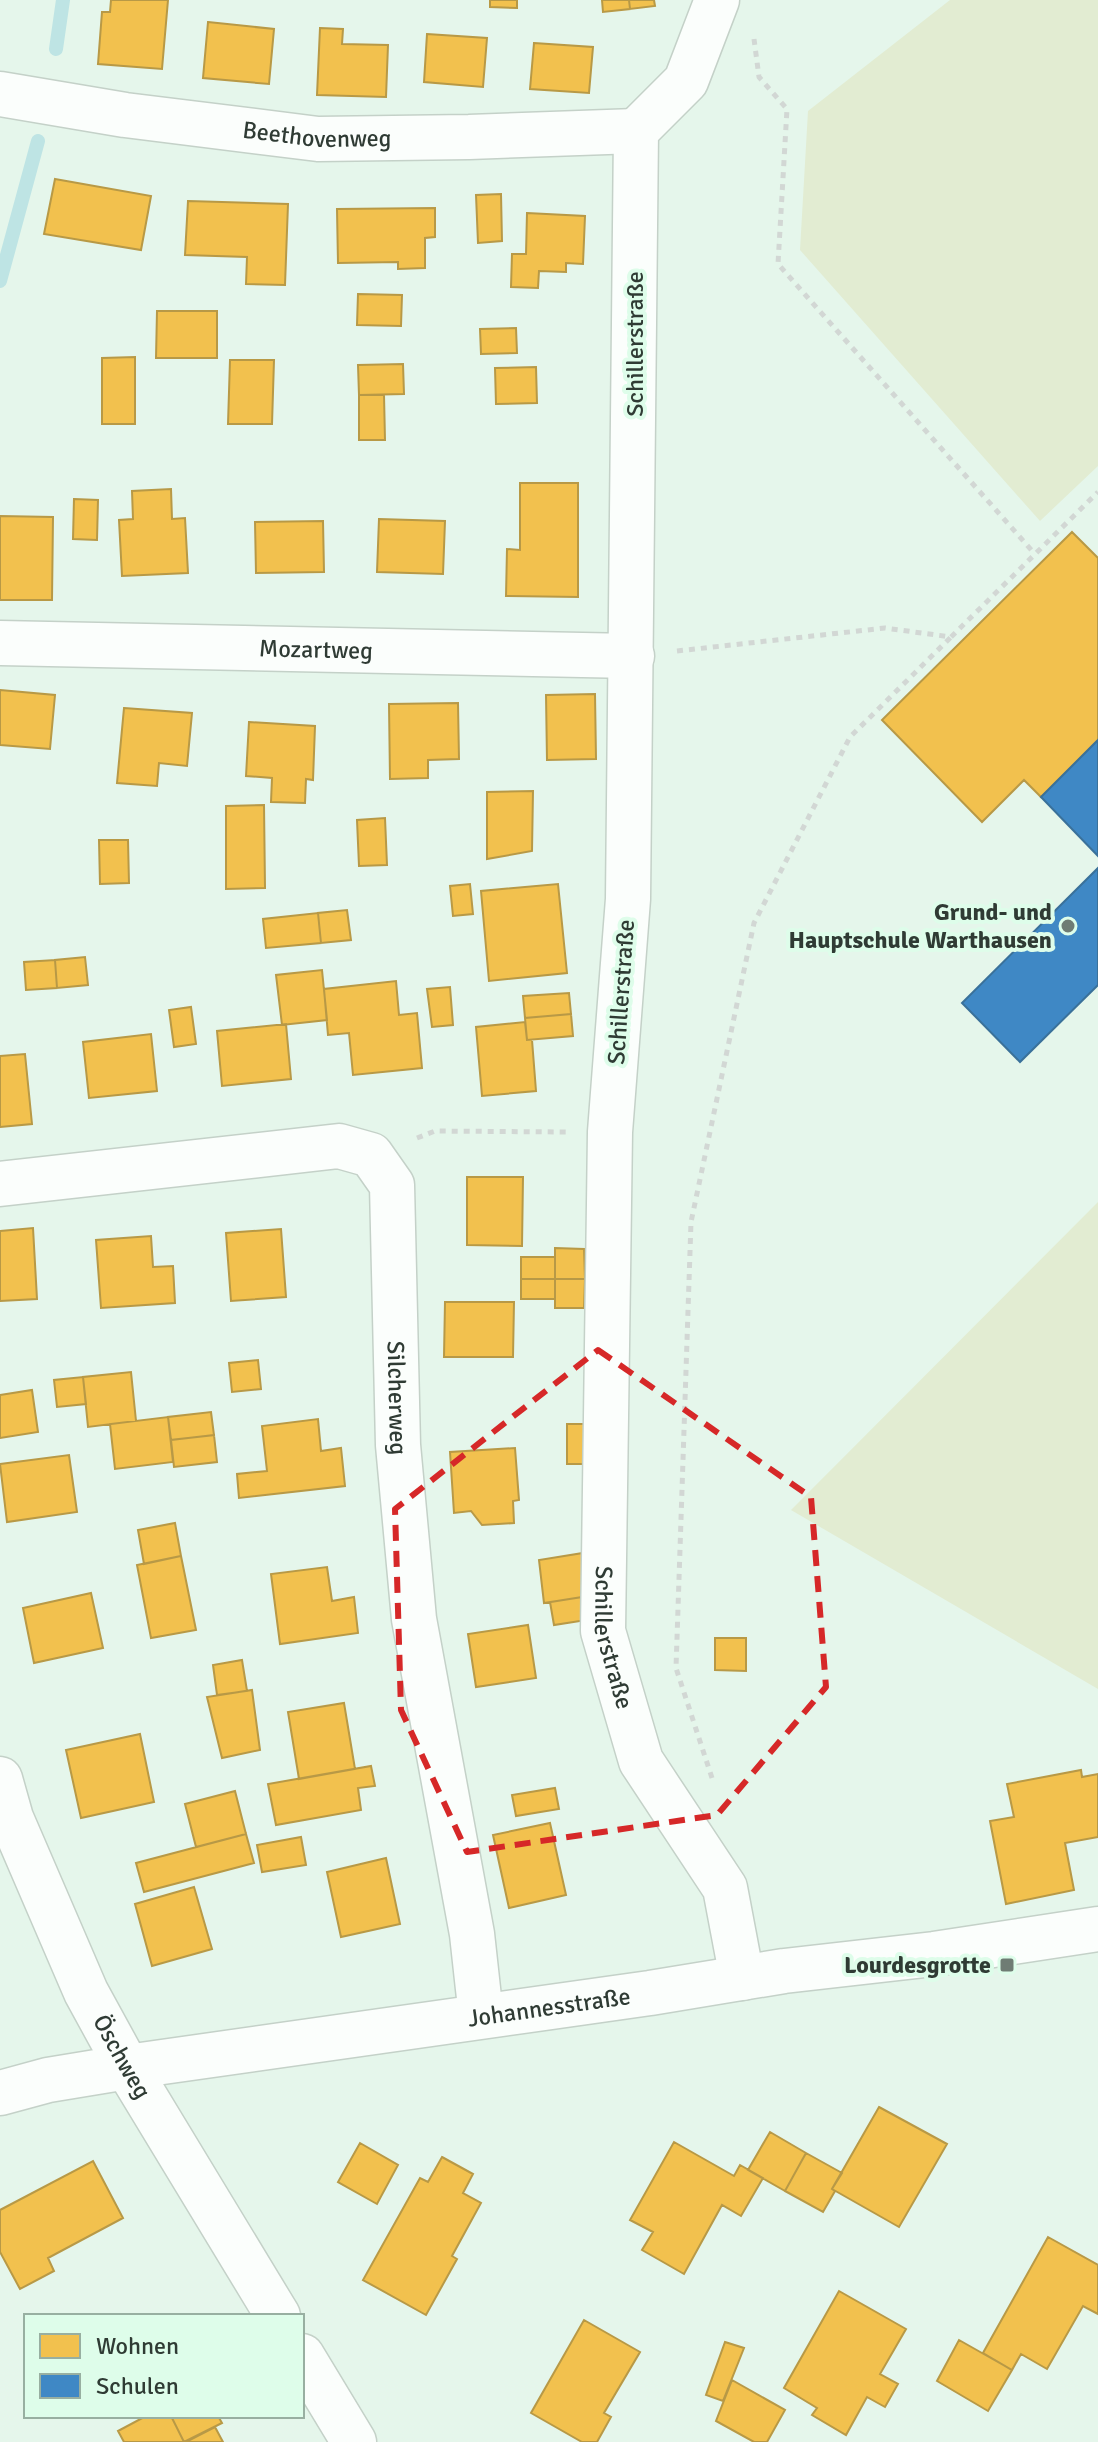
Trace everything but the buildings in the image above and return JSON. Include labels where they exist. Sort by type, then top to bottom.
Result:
[{"type":"street","points":[[636,131],[686,81],[717,0]]},
{"type":"street","name":"Beethovenweg","points":[[0,94],[125,115],[318,139],[636,131]]},
{"type":"street","name":"Schillerstraße","points":[[636,131],[628,899],[610,1132],[603,1631],[641,1761],[725,1888],[742,1978]]},
{"type":"street","name":"Mozartweg","points":[[0,643],[632,656]]},
{"type":"street","points":[[0,1184],[339,1146],[371,1155]]},
{"type":"street","name":"Silcherweg","points":[[371,1155],[392,1185],[398,1445],[414,1619],[472,1934],[481,2016]]},
{"type":"street","name":"Öschweg","points":[[0,1779],[11,1818],[86,1992],[127,2067],[277,2314]]},
{"type":"street","name":"Johannesstraße","points":[[0,2093],[48,2080],[127,2067],[1098,1929]]},
{"type":"street","points":[[304,2359],[354,2442]]},
{"type":"path","points":[[753,36],[759,77],[787,109],[778,264],[1034,553]]},
{"type":"path","points":[[714,1785],[676,1668],[691,1222],[754,923],[850,737],[1098,492]]},
{"type":"path","points":[[632,656],[885,628],[951,637]]},
{"type":"path","points":[[371,1155],[435,1131],[610,1132]]},
{"type":"highlighted area","points":[[598,1350],[811,1497],[826,1687],[717,1815],[467,1852],[401,1710],[395,1509]]},
{"type":"green space","points":[[950,0],[1098,0],[1098,466],[1040,521],[800,250],[808,111]]},
{"type":"green space","points":[[1098,1202],[1098,1689],[791,1510]]},
{"type":"waterway","points":[[56,49],[63,0]]},
{"type":"waterway","points":[[0,281],[38,141]]},
{"type":"place","name":"Grund- und Hauptschule Warthausen","points":[[1068,926]]},
{"type":"place","name":"Lourdesgrotte","points":[[1007,1965]]}]
